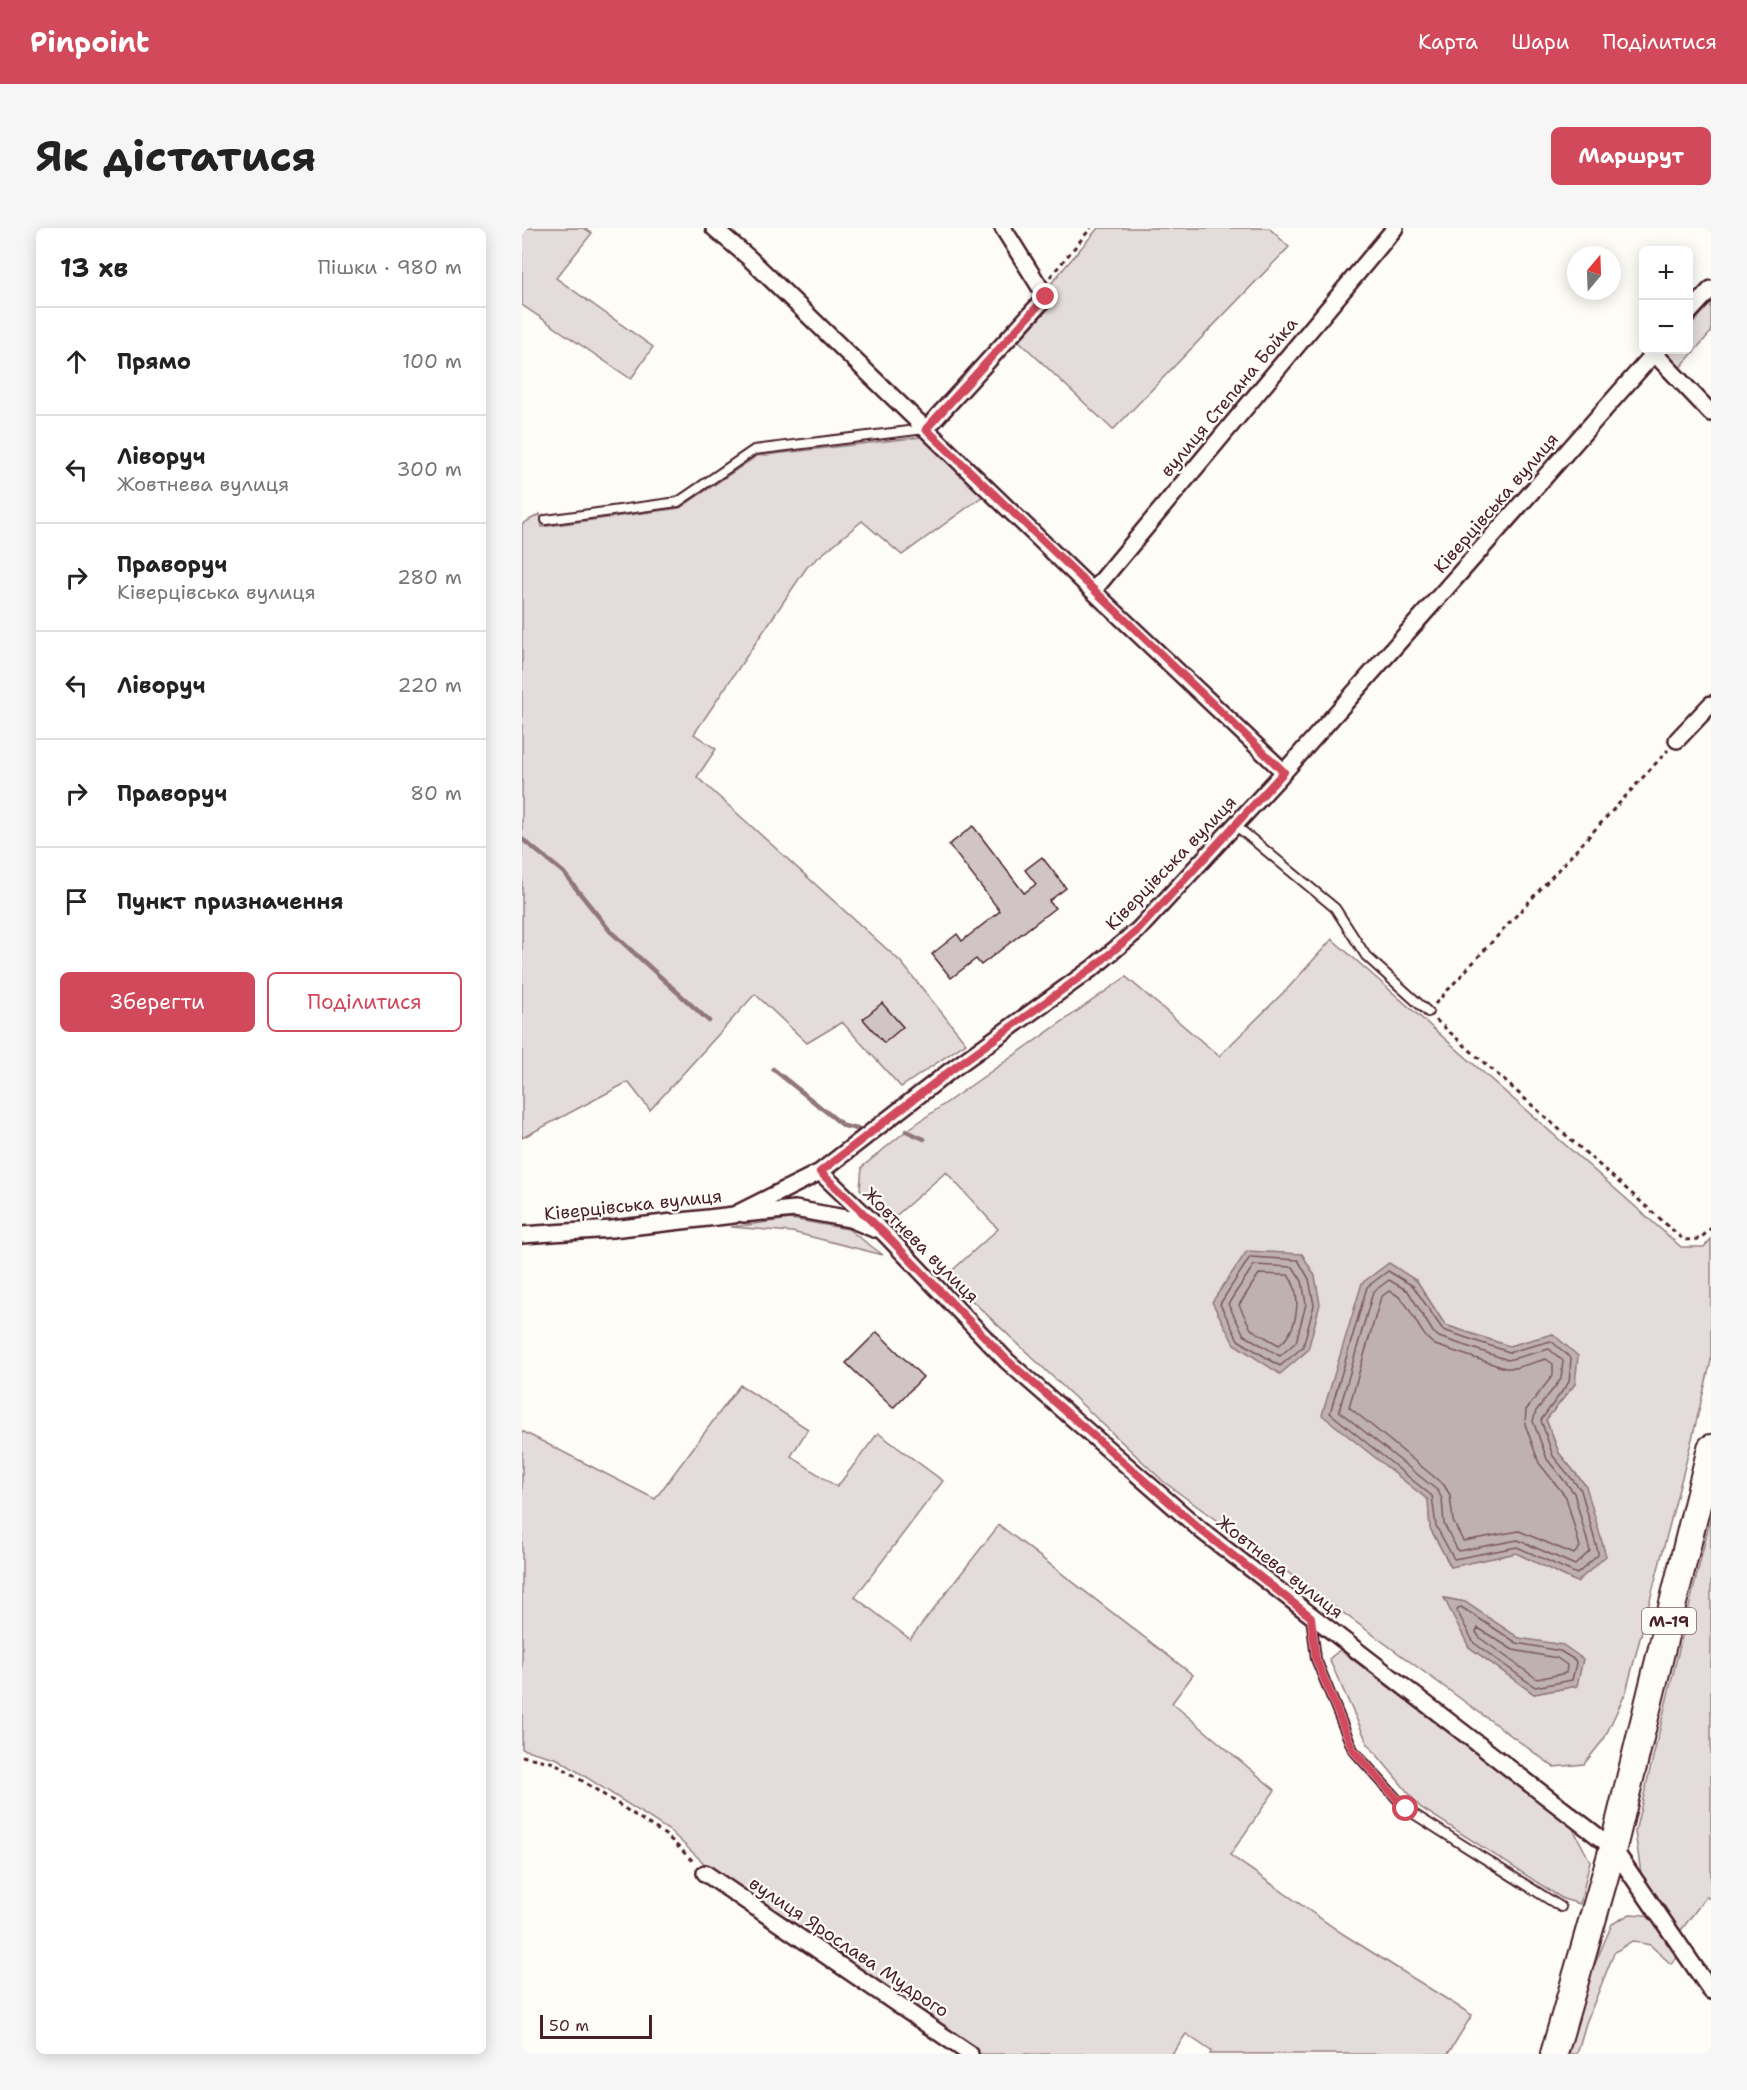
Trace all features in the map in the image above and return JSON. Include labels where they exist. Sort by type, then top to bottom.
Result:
[{"type":"highway","name":"М-19","points":[[1554,2054],[1613,1848],[1711,1448]]},
{"type":"street","points":[[714,228],[748,256],[1284,772]]},
{"type":"street","points":[[926,429],[1046,297],[1003,228]]},
{"type":"street","name":"вулиця Степана Бойка","points":[[1094,591],[1395,228]]},
{"type":"street","points":[[1693,309],[1711,289]]},
{"type":"street","name":"Ківерцівська вулиця","points":[[522,1235],[612,1229],[734,1215],[820,1172],[950,1071],[1094,967],[1138,930],[1284,772],[1653,354]]},
{"type":"street","points":[[1659,354],[1711,413]]},
{"type":"street","points":[[1677,740],[1711,704]]},
{"type":"street","name":"Жовтнева вулиця","points":[[820,1172],[885,1234],[1007,1360],[1202,1531],[1613,1848],[1711,1991]]},
{"type":"street","points":[[734,1215],[795,1209],[850,1219],[885,1234]]},
{"type":"street","name":"вулиця Ярослава Мудрого","points":[[705,1873],[970,2054]]},
{"type":"lane","points":[[546,520],[678,502],[754,450],[926,429]]},
{"type":"lane","points":[[1235,825],[1335,908],[1366,956],[1428,1012]]},
{"type":"lane","points":[[1311,1617],[1316,1659],[1353,1750],[1406,1809],[1561,1906]]},
{"type":"path","points":[[1040,288],[1091,228]]},
{"type":"path","points":[[1677,740],[1428,1012],[1684,1240],[1701,1239],[1711,1228]]},
{"type":"path","points":[[522,1756],[555,1763],[667,1836],[705,1873]]},
{"type":"shaded area","points":[[522,228],[584,228],[592,233],[556,278],[653,347],[631,379],[522,305]]},
{"type":"shaded area","points":[[1098,228],[1269,228],[1289,247],[1113,430],[1019,341],[1057,299],[1049,286]]},
{"type":"shaded area","points":[[1711,303],[1711,332],[1693,353],[1693,323]]},
{"type":"shaded area","points":[[1666,354],[1692,354],[1679,369]]},
{"type":"shaded area","points":[[921,437],[983,496],[902,555],[862,521],[807,567],[694,734],[716,749],[697,777],[901,962],[966,1043],[901,1087],[842,1022],[807,1043],[755,994],[650,1110],[628,1082],[522,1138],[522,524],[540,514],[542,527],[680,508],[757,456]]},
{"type":"shaded area","points":[[1332,939],[1681,1247],[1704,1247],[1711,1239],[1711,1361],[1626,1692],[1604,1739],[1584,1764],[1554,1767],[1164,1482],[946,1276],[998,1229],[946,1172],[891,1220],[860,1189],[862,1167],[906,1131],[1126,977],[1219,1056],[1289,987]],"holes":[[[1417,1281],[1445,1325],[1509,1346],[1553,1334],[1575,1384],[1546,1419],[1559,1453],[1586,1486],[1577,1582],[1516,1553],[1451,1567],[1430,1528]],[[1445,1598],[1465,1602],[1519,1638],[1577,1686],[1534,1694],[1469,1647]]]},
{"type":"shaded area","points":[[791,1219],[848,1229],[883,1255],[792,1232],[731,1227]]},
{"type":"shaded area","points":[[740,1385],[808,1429],[791,1456],[837,1487],[878,1433],[943,1481],[855,1597],[910,1639],[999,1525],[1193,1675],[1172,1703],[1275,1790],[1230,1855],[1343,1934],[1472,2015],[1448,2054],[1210,2054],[1211,2051],[1186,2034],[1172,2054],[977,2054],[708,1867],[670,1831],[558,1759],[522,1749],[522,1431],[655,1499]]},
{"type":"shaded area","points":[[1711,1516],[1711,1899],[1706,1897],[1679,1933],[1642,1880],[1635,1832]]},
{"type":"shaded area","points":[[1340,1650],[1571,1825],[1590,1861],[1580,1904],[1563,1899],[1420,1807],[1368,1744],[1329,1659]]},
{"type":"shaded area","points":[[1630,1914],[1645,1915],[1659,1926],[1679,1956],[1671,1964],[1650,1945],[1632,1941],[1614,1953],[1586,2023],[1577,2054],[1567,2054],[1589,1978],[1612,1924]]},
{"type":"water","points":[[1247,1251],[1302,1254],[1315,1276],[1320,1304],[1308,1350],[1280,1374],[1234,1344],[1212,1302]]},
{"type":"water","points":[[1389,1263],[1417,1281],[1445,1325],[1509,1346],[1553,1334],[1578,1356],[1575,1384],[1546,1420],[1559,1453],[1586,1486],[1606,1556],[1577,1582],[1516,1553],[1451,1567],[1430,1528],[1428,1500],[1322,1415],[1362,1283]]},
{"type":"water","points":[[1444,1598],[1465,1602],[1519,1638],[1563,1645],[1583,1659],[1577,1686],[1534,1694],[1469,1647]]},
{"type":"building","points":[[973,826],[1024,893],[1036,884],[1025,870],[1042,857],[1066,888],[1049,901],[1055,908],[981,965],[976,959],[951,978],[932,954],[957,934],[962,941],[1000,911],[949,845]]},
{"type":"building","points":[[882,1003],[903,1027],[884,1043],[863,1019]]},
{"type":"building","points":[[877,1332],[923,1377],[893,1408],[846,1363]]},
{"type":"waterway","points":[[522,839],[563,872],[610,931],[709,1021]]},
{"type":"waterway","points":[[773,1069],[844,1126],[862,1130]]},
{"type":"waterway","points":[[906,1131],[924,1139]]},
{"type":"route","points":[[1046,297],[926,429],[1284,772],[1138,930],[1094,967],[950,1071],[820,1172],[885,1234],[1007,1360],[1202,1531],[1311,1617],[1316,1659],[1353,1750],[1406,1809]]}]
